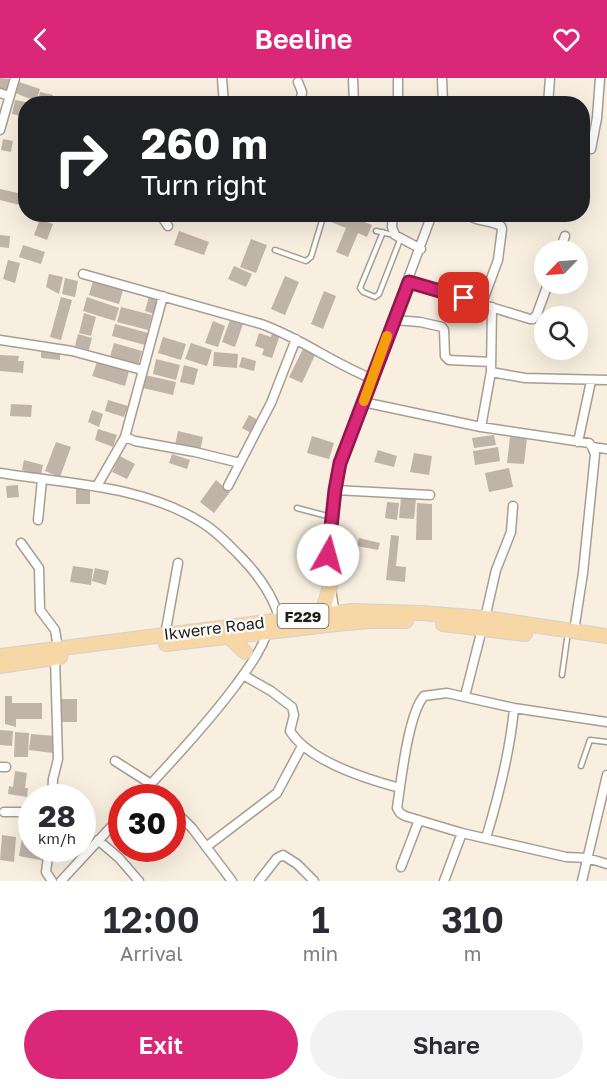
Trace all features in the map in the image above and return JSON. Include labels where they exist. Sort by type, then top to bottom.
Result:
[{"type":"main road","points":[[331,590],[352,611]]},
{"type":"main road","points":[[331,590],[331,616]]},
{"type":"main road","name":"Ikwerre Road","points":[[0,656],[57,653],[267,633],[352,611],[421,613],[571,635],[607,636]]},
{"type":"main road","name":"Ikwerre Road","points":[[0,666],[57,653],[165,635],[280,620],[331,616],[455,624],[484,623]]},
{"type":"main road","name":"Ikwerre Road","points":[[571,635],[607,646]]},
{"type":"main road","points":[[229,637],[245,652]]},
{"type":"street","points":[[0,130],[15,78]]},
{"type":"street","points":[[222,78],[223,96]]},
{"type":"street","points":[[353,78],[354,96]]},
{"type":"street","points":[[398,78],[398,96]]},
{"type":"street","points":[[442,78],[443,96]]},
{"type":"street","points":[[549,96],[550,78]]},
{"type":"street","points":[[591,149],[597,118],[600,78]]},
{"type":"street","points":[[298,82],[301,96]]},
{"type":"street","points":[[0,93],[9,96]]},
{"type":"street","points":[[165,222],[168,226]]},
{"type":"street","points":[[392,222],[392,227],[398,237],[421,249]]},
{"type":"street","points":[[331,590],[328,555],[340,463],[429,222]]},
{"type":"street","points":[[482,303],[498,260],[502,229],[501,226],[491,222]]},
{"type":"street","points":[[564,240],[565,236]]},
{"type":"street","points":[[83,274],[284,332],[357,373],[373,379]]},
{"type":"street","points":[[409,282],[533,319],[544,294]]},
{"type":"street","points":[[98,486],[125,437],[162,297]]},
{"type":"street","points":[[481,427],[491,372],[492,307]]},
{"type":"street","points":[[394,320],[442,327],[445,356],[449,360],[491,362]]},
{"type":"street","points":[[228,486],[271,403],[296,339]]},
{"type":"street","points":[[0,340],[72,351],[142,370]]},
{"type":"street","points":[[491,372],[525,378],[607,380]]},
{"type":"street","points":[[578,442],[591,381]]},
{"type":"street","points":[[363,402],[481,427],[589,443],[595,454],[589,520],[571,635]]},
{"type":"street","points":[[125,437],[240,463]]},
{"type":"street","points":[[592,447],[607,449]]},
{"type":"street","points":[[0,473],[98,486],[144,498],[204,524],[221,537],[253,569],[272,598],[280,620]]},
{"type":"street","points":[[38,520],[42,480]]},
{"type":"street","points":[[335,490],[430,495]]},
{"type":"street","points":[[465,696],[496,570],[511,532],[513,506]]},
{"type":"street","points":[[21,543],[39,568],[40,610],[55,630],[58,751],[54,784]]},
{"type":"street","points":[[165,635],[178,563]]},
{"type":"street","points":[[115,761],[151,784],[210,718],[245,672],[261,648],[267,633]]},
{"type":"street","points":[[245,635],[245,672]]},
{"type":"street","points":[[245,672],[292,707],[294,711],[290,731],[302,746],[367,779],[400,788]]},
{"type":"street","points":[[607,722],[514,708],[447,693],[424,696],[417,703],[397,808],[400,813],[462,833],[607,864]]},
{"type":"street","points":[[486,838],[500,792],[514,708]]},
{"type":"street","points":[[206,847],[277,793],[302,746]]},
{"type":"street","points":[[582,881],[605,795],[607,775]]},
{"type":"street","points":[[4,812],[18,812]]},
{"type":"street","points":[[401,867],[419,820]]},
{"type":"street","points":[[186,822],[232,881]]},
{"type":"street","points":[[61,881],[108,830]]},
{"type":"street","points":[[444,881],[462,833]]},
{"type":"street","points":[[98,840],[119,858],[139,881]]},
{"type":"street","points":[[259,881],[277,858],[283,855],[297,864],[314,881]]},
{"type":"street","points":[[47,862],[46,872],[52,881]]},
{"type":"lane","points":[[275,250],[306,261],[311,257],[322,222]]},
{"type":"lane","points":[[376,231],[383,232],[398,237],[380,294],[375,297],[363,292],[360,288],[383,232]]},
{"type":"lane","points":[[297,508],[332,517]]},
{"type":"lane","points":[[562,675],[571,635]]},
{"type":"lane","points":[[581,766],[590,740],[607,742]]},
{"type":"building","points":[[0,78],[10,79],[6,91],[0,89]]},
{"type":"building","points":[[19,82],[40,89],[38,96],[23,96],[15,93]]},
{"type":"building","points":[[40,92],[53,95],[53,96],[39,96]]},
{"type":"building","points":[[15,100],[18,101],[18,115],[12,114]]},
{"type":"building","points":[[3,139],[13,141],[11,152],[1,150]]},
{"type":"building","points":[[0,189],[18,193],[18,204],[0,200]]},
{"type":"building","points":[[39,222],[53,224],[47,240],[34,235]]},
{"type":"building","points":[[331,222],[364,222],[372,225],[367,237],[358,233],[348,257],[336,252],[346,228]]},
{"type":"building","points":[[179,231],[209,242],[204,255],[174,245]]},
{"type":"building","points":[[0,235],[10,236],[9,248],[0,247]]},
{"type":"building","points":[[251,239],[267,245],[256,273],[240,267]]},
{"type":"building","points":[[23,245],[45,252],[41,264],[19,257]]},
{"type":"building","points":[[8,260],[20,263],[15,283],[3,279]]},
{"type":"building","points":[[234,266],[252,274],[246,287],[228,279]]},
{"type":"building","points":[[49,274],[63,277],[59,294],[46,287]]},
{"type":"building","points":[[285,276],[299,282],[285,315],[271,309]]},
{"type":"building","points":[[65,278],[78,281],[75,297],[62,294]]},
{"type":"building","points":[[93,281],[123,290],[119,304],[89,295]]},
{"type":"building","points":[[324,291],[336,296],[323,329],[311,324]]},
{"type":"building","points":[[149,296],[158,299],[154,314],[145,311]]},
{"type":"building","points":[[61,297],[72,300],[61,340],[50,337]]},
{"type":"building","points":[[87,297],[119,308],[115,321],[83,311]]},
{"type":"building","points":[[121,307],[152,315],[148,330],[117,322]]},
{"type":"building","points":[[84,313],[96,317],[91,336],[79,333]]},
{"type":"building","points":[[230,320],[243,324],[235,347],[222,342]]},
{"type":"building","points":[[213,321],[225,326],[218,347],[205,343]]},
{"type":"building","points":[[115,324],[148,333],[145,345],[112,336]]},
{"type":"building","points":[[259,333],[271,337],[272,333],[280,335],[272,358],[262,355],[264,349],[255,346]]},
{"type":"building","points":[[78,334],[92,338],[89,350],[75,346]]},
{"type":"building","points":[[163,337],[186,344],[181,360],[158,353]]},
{"type":"building","points":[[114,343],[142,351],[138,365],[110,357]]},
{"type":"building","points":[[191,343],[212,350],[207,366],[185,359]]},
{"type":"building","points":[[303,349],[315,355],[302,383],[289,377]]},
{"type":"building","points":[[41,350],[60,353],[60,360],[41,358]]},
{"type":"building","points":[[214,352],[238,354],[237,368],[213,366]]},
{"type":"building","points":[[0,355],[19,356],[18,361],[24,361],[23,373],[0,371]]},
{"type":"building","points":[[242,357],[256,361],[254,371],[239,367]]},
{"type":"building","points":[[156,359],[180,365],[176,380],[153,374]]},
{"type":"building","points":[[97,362],[129,371],[125,386],[92,376]]},
{"type":"building","points":[[184,365],[198,369],[194,385],[180,382]]},
{"type":"building","points":[[145,375],[176,382],[173,395],[143,388]]},
{"type":"building","points":[[108,400],[128,406],[124,417],[105,411]]},
{"type":"building","points":[[11,404],[32,405],[31,417],[10,416]]},
{"type":"building","points":[[92,410],[103,414],[99,427],[88,422]]},
{"type":"building","points":[[249,415],[260,421],[253,434],[242,428]]},
{"type":"building","points":[[98,429],[117,435],[113,447],[95,440]]},
{"type":"building","points":[[178,431],[203,437],[200,451],[175,445]]},
{"type":"building","points":[[494,435],[496,445],[474,448],[472,438]]},
{"type":"building","points":[[312,436],[334,443],[329,459],[307,453]]},
{"type":"building","points":[[510,437],[527,438],[524,464],[507,463]]},
{"type":"building","points":[[56,442],[71,447],[60,477],[45,471]]},
{"type":"building","points":[[498,447],[500,461],[475,465],[473,451]]},
{"type":"building","points":[[378,450],[397,456],[394,467],[374,462]]},
{"type":"building","points":[[414,453],[432,456],[429,475],[410,472]]},
{"type":"building","points":[[172,454],[190,460],[187,469],[169,463]]},
{"type":"building","points":[[120,456],[135,464],[127,479],[112,472]]},
{"type":"building","points":[[24,460],[43,465],[41,475],[22,470]]},
{"type":"building","points":[[509,468],[513,487],[489,492],[485,473]]},
{"type":"building","points":[[216,480],[230,492],[214,513],[200,502]]},
{"type":"building","points":[[18,485],[19,497],[7,498],[6,486]]},
{"type":"building","points":[[76,489],[90,489],[90,504],[76,504]]},
{"type":"building","points":[[401,498],[416,499],[414,519],[399,518]]},
{"type":"building","points":[[387,502],[399,503],[397,520],[385,518]]},
{"type":"building","points":[[417,503],[432,504],[432,540],[416,540]]},
{"type":"building","points":[[391,535],[399,536],[396,566],[406,567],[405,582],[386,580]]},
{"type":"building","points":[[359,538],[380,543],[378,550],[357,546]]},
{"type":"building","points":[[73,566],[93,569],[91,585],[70,582]]},
{"type":"building","points":[[95,568],[109,571],[106,585],[92,581]]},
{"type":"building","points":[[5,696],[12,696],[12,703],[42,703],[42,719],[16,719],[16,727],[5,724]]},
{"type":"building","points":[[61,699],[77,699],[77,722],[61,722]]},
{"type":"building","points":[[0,730],[13,731],[12,746],[0,745]]},
{"type":"building","points":[[15,732],[29,733],[28,757],[14,757]]},
{"type":"building","points":[[31,734],[55,736],[53,753],[29,750]]},
{"type":"building","points":[[15,771],[27,773],[26,784],[18,784],[18,796],[8,794],[9,786],[13,787]]},
{"type":"building","points":[[2,835],[16,837],[14,862],[0,860]]},
{"type":"slow traffic","points":[[364,401],[387,336]]},
{"type":"route","points":[[328,555],[340,463],[409,282],[464,298]]}]
